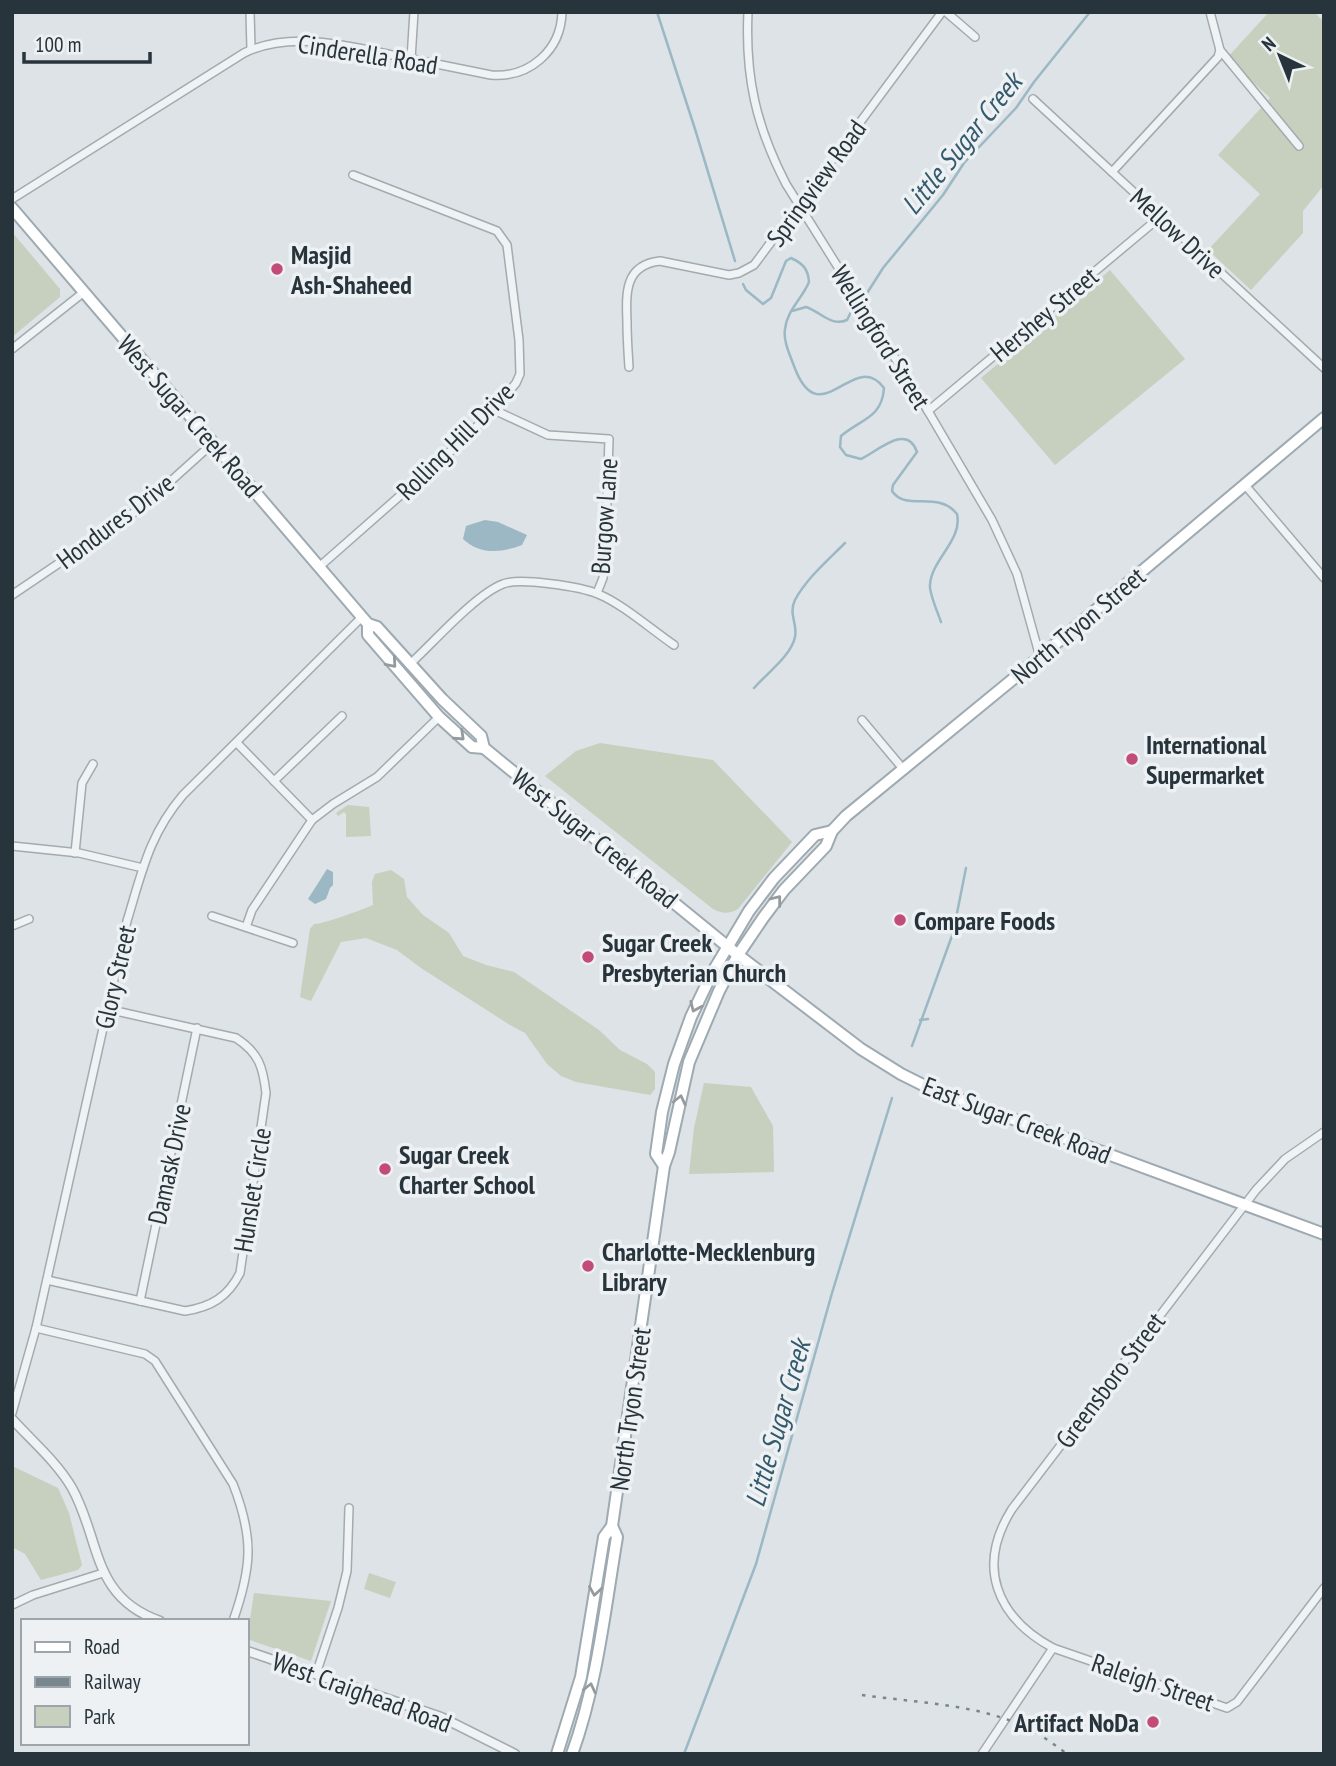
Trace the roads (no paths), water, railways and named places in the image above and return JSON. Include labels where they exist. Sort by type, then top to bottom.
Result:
[{"type":"main road","name":"West Sugar Creek Road","points":[[12,208],[365,620],[377,627],[442,699],[481,736],[484,748]]},
{"type":"main road","name":"North Tryon Street","points":[[557,1754],[581,1677],[604,1537],[612,1526],[664,1166],[670,1152],[689,1062],[711,1008],[738,956],[784,890],[826,846],[832,831],[846,816],[1324,418]]},
{"type":"main road","name":"West Sugar Creek Road","points":[[365,620],[368,635],[439,717],[471,747],[484,748],[738,956]]},
{"type":"main road","name":"North Tryon Street","points":[[664,1166],[656,1154],[662,1112],[674,1064],[696,1005],[755,903],[788,862],[815,835],[832,831]]},
{"type":"main road","name":"East Sugar Creek Road","points":[[738,956],[863,1050],[929,1088],[1324,1234]]},
{"type":"main road","name":"North Tryon Street","points":[[572,1754],[596,1665],[617,1537],[612,1526]]},
{"type":"street","points":[[250,12],[251,49]]},
{"type":"street","points":[[411,59],[414,12]]},
{"type":"street","name":"Cinderella Road","points":[[12,199],[251,49],[285,41],[316,42],[491,75],[520,72],[537,63],[553,46],[560,28],[562,12]]},
{"type":"street","name":"Wellingford Street","points":[[748,12],[748,65],[755,107],[774,161],[799,206],[928,411],[1003,540],[1017,574],[1040,657]]},
{"type":"street","points":[[944,12],[975,37]]},
{"type":"street","name":"Springview Road","points":[[628,367],[625,295],[636,273],[649,264],[660,261],[717,274],[739,273],[754,265],[944,12]]},
{"type":"street","points":[[1210,12],[1220,50],[1299,146]]},
{"type":"street","points":[[1112,172],[1218,57],[1220,50]]},
{"type":"street","name":"Mellow Drive","points":[[1033,99],[1324,368]]},
{"type":"street","name":"Rolling Hill Drive","points":[[319,567],[494,410],[520,374],[518,328],[507,245],[502,235],[353,175]]},
{"type":"street","name":"Hershey Street","points":[[928,411],[1160,217]]},
{"type":"street","points":[[12,349],[83,292]]},
{"type":"street","name":"Burgow Lane","points":[[494,410],[548,435],[609,439],[605,560],[603,578],[597,593]]},
{"type":"street","name":"Hondures Drive","points":[[12,595],[142,506],[213,443]]},
{"type":"street","points":[[1245,485],[1324,578]]},
{"type":"street","points":[[410,664],[480,599],[502,584],[517,581],[597,593],[674,645]]},
{"type":"street","name":"Glory Street","points":[[12,1413],[36,1328],[127,921],[143,868],[159,828],[168,814],[237,743],[365,620]]},
{"type":"street","points":[[274,781],[342,716]]},
{"type":"street","points":[[246,927],[253,910],[312,820],[377,777],[439,717]]},
{"type":"street","points":[[862,720],[904,770]]},
{"type":"street","points":[[237,743],[312,820]]},
{"type":"street","points":[[75,853],[82,783],[93,764]]},
{"type":"street","points":[[12,846],[75,853],[143,868]]},
{"type":"street","points":[[212,916],[293,943]]},
{"type":"street","points":[[12,926],[29,919]]},
{"type":"street","name":"Hunslet Circle","points":[[47,1280],[185,1311],[203,1308],[219,1299],[232,1288],[240,1273],[267,1094],[264,1073],[250,1047],[236,1038],[107,1009]]},
{"type":"street","name":"Damask Drive","points":[[140,1301],[197,1028]]},
{"type":"street","name":"Greensboro Street","points":[[1053,1648],[1023,1628],[1001,1598],[994,1569],[995,1548],[1012,1509],[1244,1205],[1285,1159],[1324,1132]]},
{"type":"street","points":[[36,1328],[145,1354],[155,1361],[233,1484],[241,1505],[247,1531],[248,1566],[246,1582],[234,1619]]},
{"type":"street","points":[[12,1419],[63,1475],[73,1490],[103,1573],[137,1609],[155,1619]]},
{"type":"street","points":[[316,1674],[347,1571],[349,1508]]},
{"type":"street","points":[[12,1605],[33,1595],[103,1573]]},
{"type":"street","name":"Raleigh Street","points":[[1053,1648],[1227,1708],[1237,1702],[1324,1588]]},
{"type":"street","points":[[982,1754],[1053,1648]]},
{"type":"street","name":"West Craighead Road","points":[[248,1651],[441,1717],[515,1754]]},
{"type":"water","points":[[485,520],[498,522],[527,535],[522,545],[491,551],[476,548],[463,539],[466,526]]},
{"type":"water","points":[[327,869],[333,872],[333,885],[326,899],[315,904],[308,899]]},
{"type":"waterway","points":[[657,12],[735,261]]},
{"type":"waterway","name":"Little Sugar Creek","points":[[864,298],[883,268],[943,195],[964,163],[1016,108],[1090,12]]},
{"type":"waterway","name":"Little Sugar Creek","points":[[743,284],[746,290],[763,304],[771,298],[786,261],[791,258],[798,262],[806,270],[809,282],[786,322],[785,334],[789,353],[804,386],[815,394],[826,393],[861,377],[873,378],[884,388],[875,412],[841,436],[840,447],[846,455],[861,459],[891,442],[906,439],[917,452],[893,485],[892,491],[905,500],[941,503],[957,514],[955,533],[935,567],[930,585],[941,622]]},
{"type":"waterway","name":"Little Sugar Creek","points":[[792,311],[806,307],[831,320],[841,322],[847,320],[853,308]]},
{"type":"waterway","points":[[754,688],[784,658],[793,644],[796,632],[793,605],[800,592],[845,543]]},
{"type":"waterway","name":"Little Sugar Creek","points":[[912,1046],[953,933],[966,868]]},
{"type":"waterway","name":"Little Sugar Creek","points":[[920,1020],[928,1019]]},
{"type":"waterway","name":"Little Sugar Creek","points":[[684,1754],[756,1564],[832,1293],[892,1098]]},
{"type":"railway","points":[[862,1695],[940,1704],[998,1717],[1030,1729],[1067,1754]]},
{"type":"place","name":"Masjid Ash-Shaheed","points":[[277,269]]},
{"type":"place","name":"International Supermarket","points":[[1132,759]]},
{"type":"place","name":"Compare Foods","points":[[900,920]]},
{"type":"place","name":"Sugar Creek Presbyterian Church","points":[[588,957]]},
{"type":"place","name":"Sugar Creek Charter School","points":[[385,1169]]},
{"type":"place","name":"Charlotte-Mecklenburg Library","points":[[588,1266]]},
{"type":"place","name":"Artifact NoDa","points":[[1153,1722]]}]
